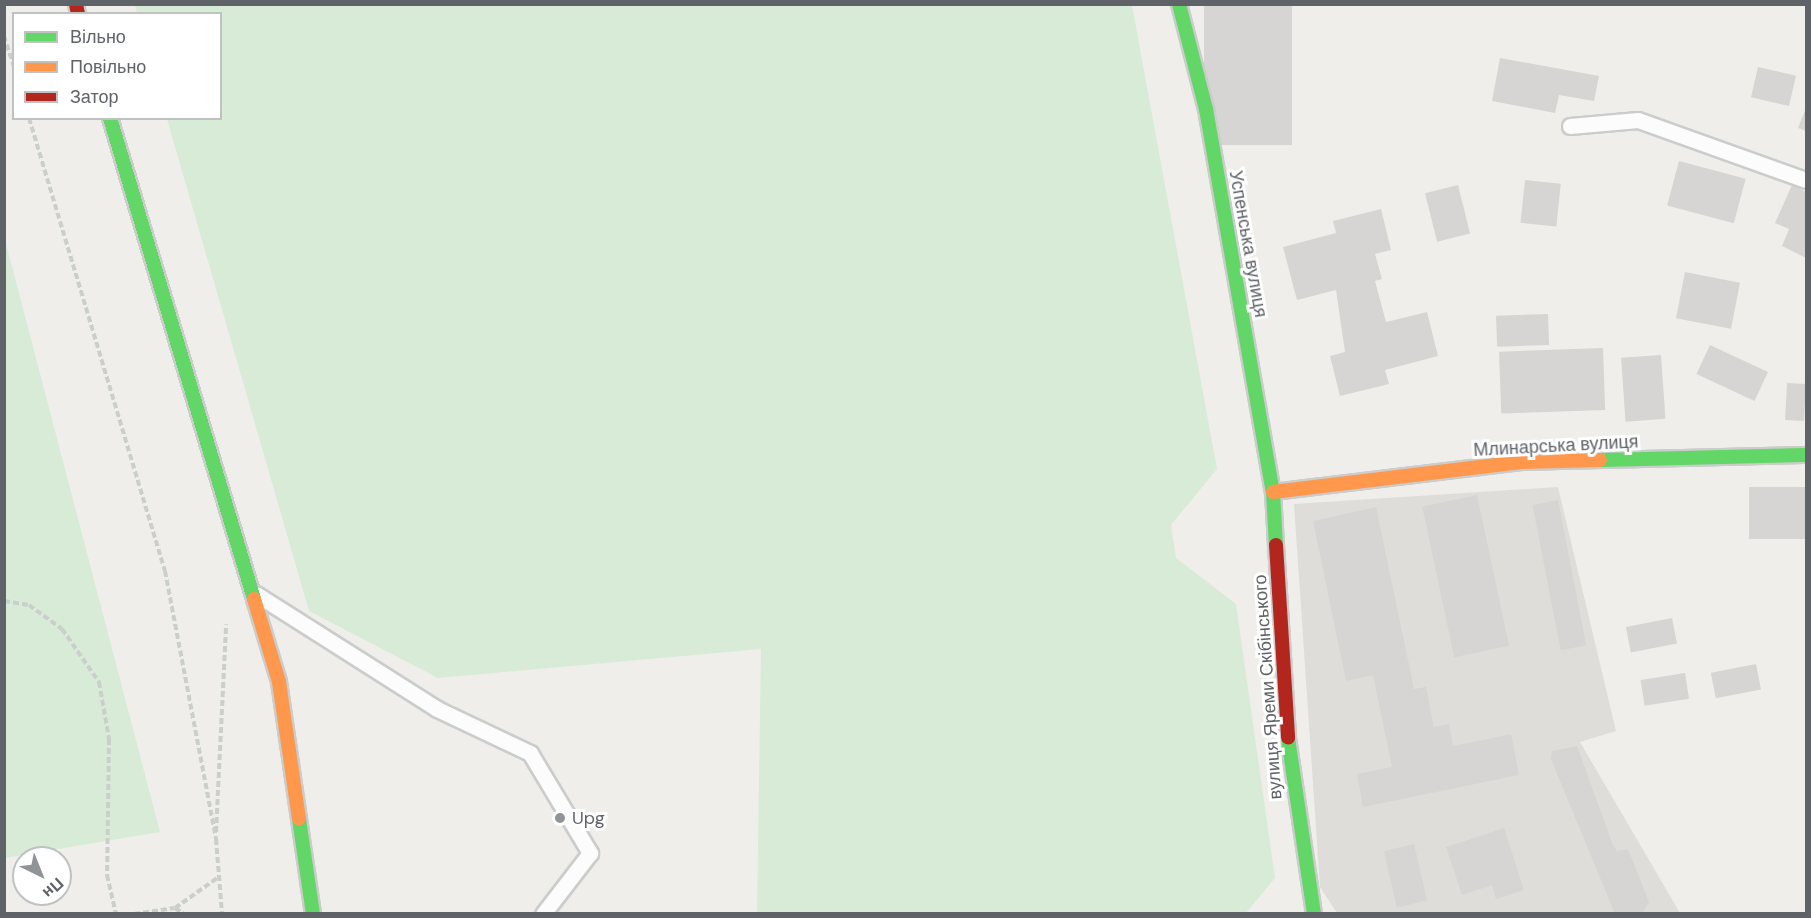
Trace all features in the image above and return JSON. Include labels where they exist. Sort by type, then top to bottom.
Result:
[{"type":"main road","name":"Успенська вулиця","points":[[1179,4],[1206,109],[1273,492]]},
{"type":"main road","points":[[111,120],[279,682],[313,914]]},
{"type":"main road","name":"Млинарська вулиця","points":[[1273,492],[1521,462],[1806,456]]},
{"type":"main road","name":"вулиця Яреми Скібінського","points":[[1273,492],[1291,781],[1314,914]]},
{"type":"lane","points":[[1570,126],[1638,120],[1806,180]]},
{"type":"lane","points":[[253,592],[437,709],[530,753],[590,853],[543,914]]},
{"type":"path","points":[[4,36],[12,61]]},
{"type":"path","points":[[30,120],[165,571],[216,839]]},
{"type":"path","points":[[4,601],[29,605],[63,629],[99,682],[110,739],[107,875],[116,914]]},
{"type":"path","points":[[222,914],[217,878],[216,839],[227,614]]},
{"type":"path","points":[[134,914],[175,908],[217,878]]},
{"type":"path","points":[[175,908],[184,914]]},
{"type":"shaded area","points":[[1558,487],[1616,731],[1580,742],[1680,913],[1337,913],[1320,887],[1294,504]]},
{"type":"green space","points":[[135,5],[1132,5],[1217,469],[1171,525],[1176,558],[1236,604],[1275,878],[1246,913],[757,913],[761,649],[438,678],[309,611],[167,120],[222,120],[222,12],[137,12]]},
{"type":"green space","points":[[4,236],[160,832],[72,847],[12,846],[12,857],[4,857]]},
{"type":"building","points":[[1204,4],[1292,4],[1292,145],[1204,145]]},
{"type":"building","points":[[1500,58],[1599,76],[1594,101],[1559,95],[1555,113],[1492,101]]},
{"type":"building","points":[[1758,67],[1796,76],[1789,106],[1751,97]]},
{"type":"building","points":[[1806,108],[1806,131],[1798,128]]},
{"type":"building","points":[[1679,161],[1746,179],[1734,223],[1667,205]]},
{"type":"building","points":[[1525,180],[1561,184],[1556,227],[1521,223]]},
{"type":"building","points":[[1458,185],[1470,234],[1437,242],[1425,193]]},
{"type":"building","points":[[1792,185],[1806,192],[1806,258],[1782,246],[1789,229],[1775,223]]},
{"type":"building","points":[[1381,209],[1391,250],[1375,254],[1382,279],[1375,281],[1386,322],[1427,312],[1438,356],[1385,370],[1389,384],[1340,396],[1330,356],[1345,352],[1336,290],[1297,300],[1283,247],[1336,233],[1333,221]]},
{"type":"building","points":[[1685,272],[1740,283],[1731,329],[1676,318]]},
{"type":"building","points":[[1548,314],[1549,345],[1497,347],[1496,316]]},
{"type":"building","points":[[1710,345],[1768,372],[1754,401],[1696,374]]},
{"type":"building","points":[[1603,348],[1605,410],[1501,414],[1499,352]]},
{"type":"building","points":[[1661,355],[1665,419],[1626,422],[1621,358]]},
{"type":"building","points":[[1787,383],[1806,384],[1804,421],[1785,420]]},
{"type":"building","points":[[1749,487],[1806,487],[1806,539],[1749,539]]},
{"type":"building","points":[[1477,495],[1509,646],[1454,657],[1422,507]]},
{"type":"building","points":[[1558,500],[1586,645],[1561,650],[1532,505]]},
{"type":"building","points":[[1376,507],[1414,689],[1426,687],[1434,727],[1449,724],[1453,746],[1511,734],[1519,775],[1363,807],[1357,774],[1392,767],[1373,675],[1346,681],[1313,521]]},
{"type":"building","points":[[1672,618],[1677,644],[1631,652],[1626,627]]},
{"type":"building","points":[[1756,664],[1761,690],[1716,698],[1711,673]]},
{"type":"building","points":[[1685,673],[1689,699],[1645,706],[1641,680]]},
{"type":"building","points":[[1577,746],[1613,845],[1617,851],[1628,849],[1649,902],[1642,914],[1615,914],[1551,759],[1552,751]]},
{"type":"building","points":[[1504,828],[1524,890],[1496,899],[1492,885],[1462,895],[1446,847]]},
{"type":"building","points":[[1414,844],[1427,901],[1397,907],[1384,851]]},
{"type":"traffic: fast","points":[[1179,4],[1206,109],[1273,492],[1276,545]]},
{"type":"traffic: fast","points":[[111,120],[254,599]]},
{"type":"traffic: fast","points":[[1600,460],[1806,455]]},
{"type":"traffic: fast","points":[[1288,738],[1314,914]]},
{"type":"traffic: fast","points":[[299,819],[313,914]]},
{"type":"traffic: slow","points":[[1273,492],[1521,462],[1600,460]]},
{"type":"traffic: slow","points":[[254,599],[279,682],[299,819]]},
{"type":"traffic: jam","points":[[76,4],[78,12]]},
{"type":"traffic: jam","points":[[1276,545],[1288,738]]},
{"type":"place","name":"Upg","points":[[560,818]]}]
